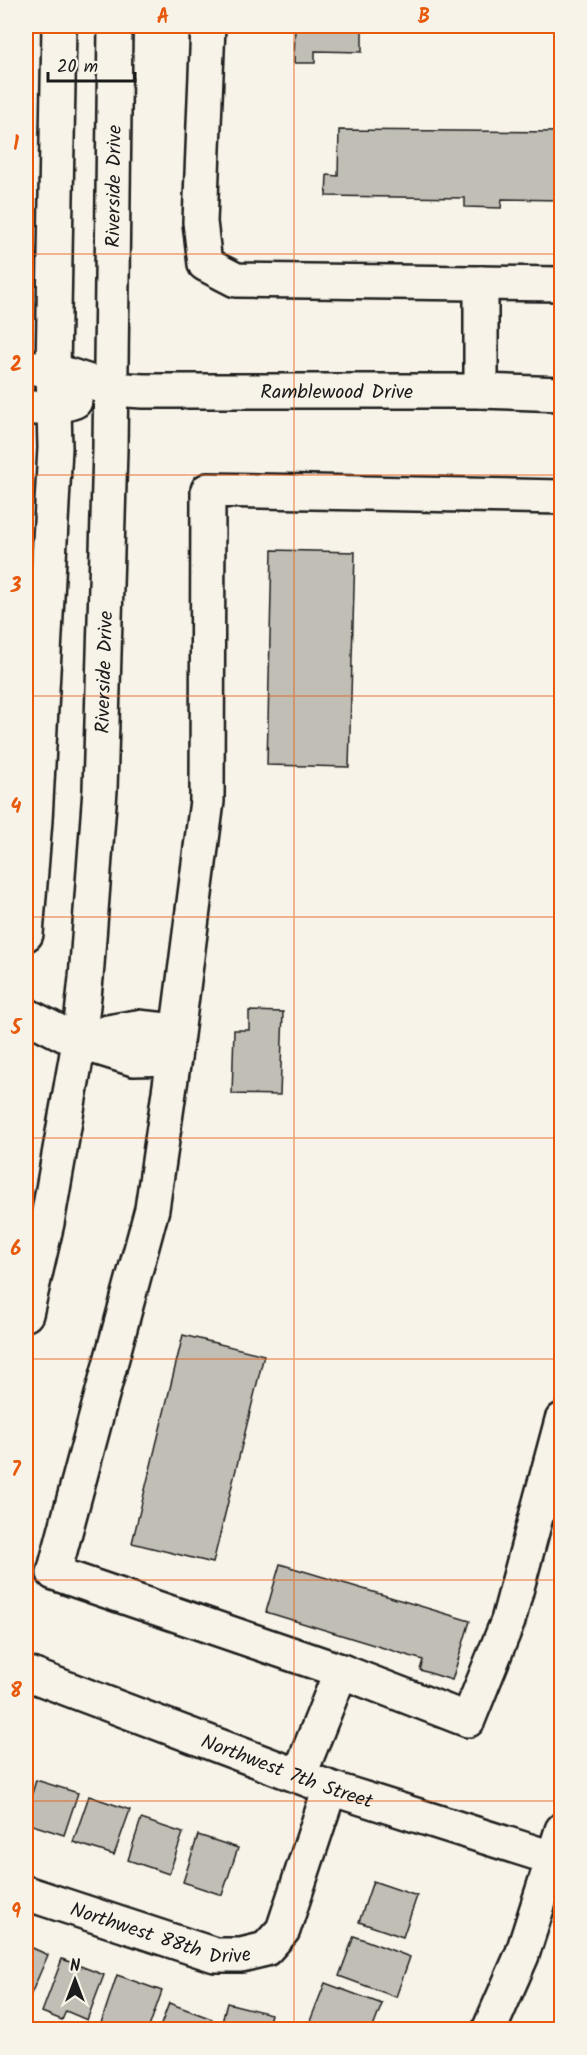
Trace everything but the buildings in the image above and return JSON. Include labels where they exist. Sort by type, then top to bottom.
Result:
[{"type":"street","points":[[26,934],[35,820],[55,448],[40,408],[39,369],[59,26]]},
{"type":"street","name":"Riverside Drive","points":[[26,1314],[47,1223],[79,1042],[100,790],[111,389],[115,26]]},
{"type":"street","points":[[208,26],[200,222],[205,264],[236,280],[561,284]]},
{"type":"street","points":[[481,283],[481,391]]},
{"type":"street","name":"Ramblewood Drive","points":[[39,369],[111,389],[143,391],[481,391],[561,394]]},
{"type":"street","name":"Ramblewood Drive","points":[[40,408],[111,389]]},
{"type":"street","points":[[561,497],[208,490],[207,801],[176,1044],[152,1209],[54,1573],[341,1671],[468,1720],[508,1621],[561,1420]]},
{"type":"street","points":[[26,1015],[79,1042],[108,1032],[137,1027],[176,1044]]},
{"type":"street","points":[[299,1776],[341,1671]]},
{"type":"street","name":"Northwest 7th Street","points":[[26,1672],[330,1788],[557,1844]]},
{"type":"street","name":"Northwest 88th Drive","points":[[26,1893],[215,1955],[241,1955],[266,1949],[283,1930],[330,1788]]},
{"type":"street","points":[[489,2030],[522,1955],[557,1844]]}]
